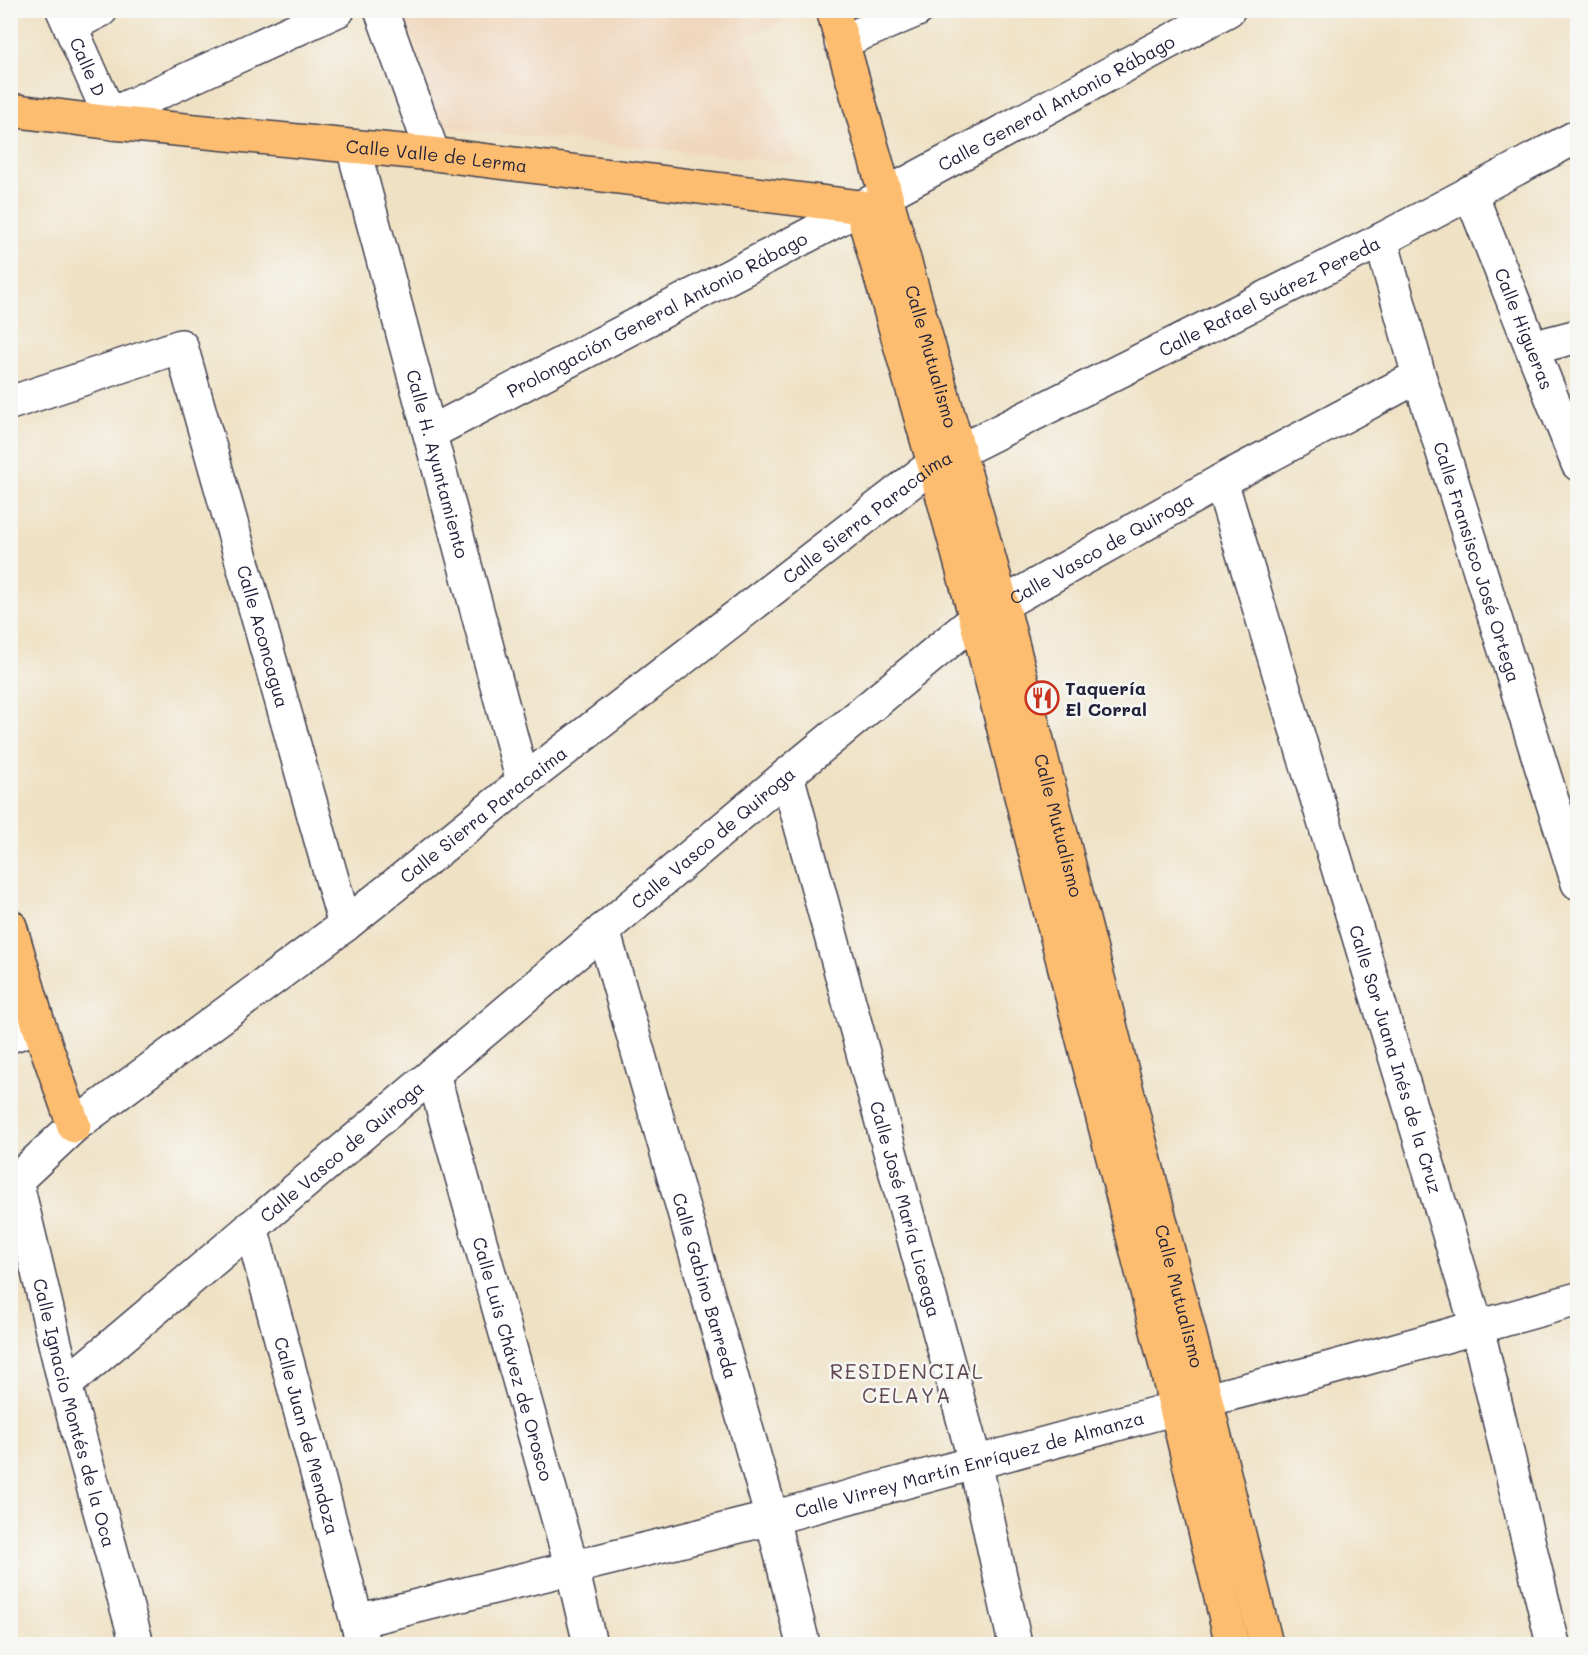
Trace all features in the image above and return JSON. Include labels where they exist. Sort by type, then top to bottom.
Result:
[{"type":"main road","name":"Calle Mutualismo","points":[[833,10],[873,201],[989,612],[1191,1404],[1266,1644]]},
{"type":"main road","name":"Calle Valle de Lerma","points":[[10,110],[873,201]]},
{"type":"main road","points":[[10,926],[25,1031],[74,1126]]},
{"type":"main road","name":"Calle Mutualismo","points":[[1191,1404],[1232,1644]]},
{"type":"street","points":[[67,18],[101,10]]},
{"type":"street","points":[[112,119],[338,10]]},
{"type":"street","points":[[381,10],[433,154]]},
{"type":"street","points":[[841,42],[917,10]]},
{"type":"street","name":"Calle General Antonio Rábago","points":[[873,201],[1228,10]]},
{"type":"street","name":"Calle D","points":[[67,18],[112,119]]},
{"type":"street","name":"Calle Rafael Suárez Pereda","points":[[947,458],[1381,240],[1578,136]]},
{"type":"street","name":"Calle H. Ayuntamiento","points":[[353,147],[523,782]]},
{"type":"street","name":"Calle Higueras","points":[[1470,192],[1578,464]]},
{"type":"street","name":"Prolongación General Antonio Rábago","points":[[430,434],[873,201]]},
{"type":"street","name":"Calle Fransisco José Ortega","points":[[1381,240],[1419,376],[1578,883]]},
{"type":"street","points":[[1532,348],[1578,336]]},
{"type":"street","name":"Calle Aconcagua","points":[[10,403],[181,346],[345,925]]},
{"type":"street","name":"Calle Vasco de Quiroga","points":[[65,1384],[787,775],[989,612],[1221,481],[1419,376]]},
{"type":"street","name":"Calle Sierra Paracaima","points":[[13,1183],[74,1126],[345,925],[523,782],[947,458]]},
{"type":"street","name":"Calle Sor Juana Inés de la Cruz","points":[[1221,481],[1477,1327],[1553,1644]]},
{"type":"street","name":"Calle José María Liceaga","points":[[787,775],[975,1462],[1015,1644]]},
{"type":"street","name":"Calle Gabino Barreda","points":[[603,930],[772,1518],[803,1644]]},
{"type":"street","name":"Calle Luis Chávez de Orosco","points":[[433,1074],[572,1568],[590,1644]]},
{"type":"street","name":"Calle Ignacio Montés de la Oca","points":[[13,1183],[65,1384],[137,1644]]},
{"type":"street","name":"Calle Juan de Mendoza","points":[[251,1227],[360,1633]]},
{"type":"street","name":"Calle Virrey Martín Enríquez de Almanza","points":[[360,1633],[572,1568],[772,1518],[1331,1368],[1578,1299]]},
{"type":"shaded area","points":[[388,11],[815,11],[745,36],[797,163],[438,127]]},
{"type":"place","name":"Taquería El Corral","points":[[1042,698]]},
{"type":"district","name":"RESIDENCIAL CELAYA","points":[[907,1382]]}]
